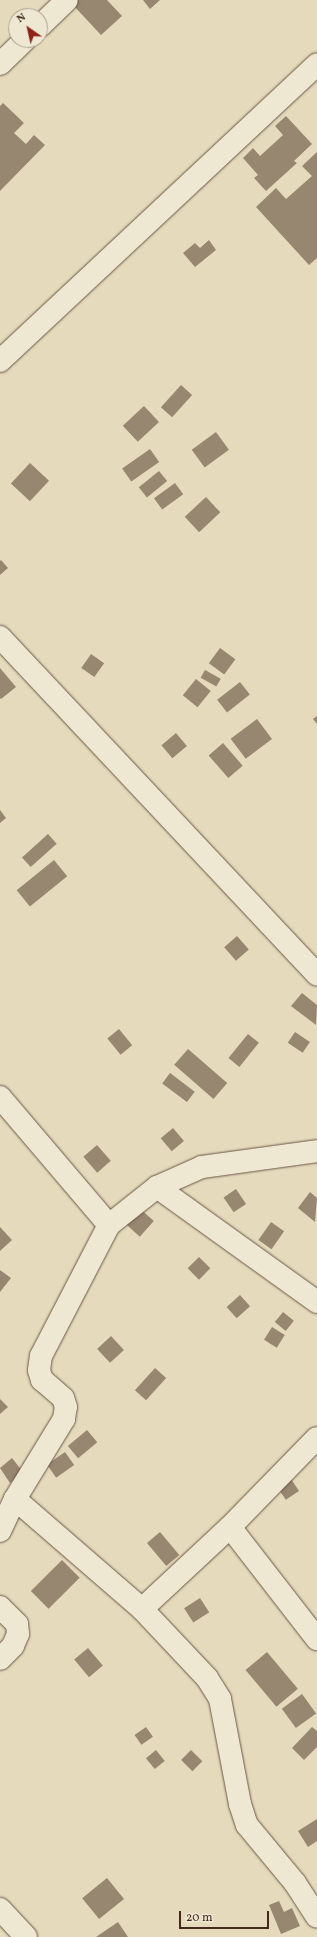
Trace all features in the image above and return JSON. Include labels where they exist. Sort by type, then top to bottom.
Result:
[{"type":"street","points":[[48,18],[67,0]]},
{"type":"street","points":[[0,64],[17,48]]},
{"type":"street","points":[[0,361],[317,64]]},
{"type":"street","points":[[5,651],[317,974]]},
{"type":"street","points":[[0,1097],[110,1225]]},
{"type":"street","points":[[0,1531],[15,1499],[64,1419],[66,1407],[63,1398],[42,1380],[39,1370],[41,1356],[110,1225],[157,1187],[202,1167],[317,1152]]},
{"type":"street","points":[[157,1187],[317,1302]]},
{"type":"street","points":[[142,1609],[230,1527],[317,1438]]},
{"type":"street","points":[[15,1499],[142,1609],[207,1678],[220,1699],[240,1804],[247,1825],[295,1883],[317,1917]]},
{"type":"street","points":[[230,1527],[317,1639]]},
{"type":"street","points":[[0,1607],[17,1624],[18,1634],[13,1646],[0,1659]]},
{"type":"street","points":[[0,1909],[26,1937]]},
{"type":"building","points":[[78,0],[107,0],[122,16],[101,35],[73,5]]},
{"type":"building","points":[[143,0],[160,0],[150,9]]},
{"type":"building","points":[[3,103],[24,123],[14,133],[26,144],[34,135],[45,145],[0,191],[0,106]]},
{"type":"building","points":[[286,116],[312,144],[294,161],[297,163],[266,191],[254,178],[258,175],[243,158],[253,148],[260,156],[283,135],[275,126]]},
{"type":"building","points":[[317,152],[317,258],[309,265],[256,207],[276,188],[286,199],[312,176],[302,166]]},
{"type":"building","points":[[209,240],[216,250],[195,267],[183,253],[195,243],[200,248]]},
{"type":"building","points":[[181,385],[192,395],[172,417],[161,407]]},
{"type":"building","points":[[144,406],[159,422],[138,442],[123,426]]},
{"type":"building","points":[[216,432],[229,450],[205,467],[192,450]]},
{"type":"building","points":[[150,449],[159,462],[131,482],[122,469]]},
{"type":"building","points":[[30,463],[49,481],[30,501],[11,483]]},
{"type":"building","points":[[159,471],[167,481],[147,497],[139,487]]},
{"type":"building","points":[[175,483],[183,494],[162,510],[154,498]]},
{"type":"building","points":[[206,497],[220,512],[199,532],[185,517]]},
{"type":"building","points":[[1,560],[8,568],[0,575],[0,561]]},
{"type":"building","points":[[220,648],[235,659],[224,675],[209,663]]},
{"type":"building","points":[[91,654],[104,663],[94,677],[81,668]]},
{"type":"building","points":[[0,668],[16,687],[1,699],[0,698]]},
{"type":"building","points":[[205,670],[221,679],[216,687],[201,678]]},
{"type":"building","points":[[196,679],[211,691],[198,707],[183,695]]},
{"type":"building","points":[[240,682],[250,695],[227,712],[217,700]]},
{"type":"building","points":[[317,716],[317,724],[313,719]]},
{"type":"building","points":[[257,719],[272,739],[246,759],[231,739]]},
{"type":"building","points":[[176,733],[187,746],[172,758],[161,745]]},
{"type":"building","points":[[223,743],[243,766],[228,778],[209,755]]},
{"type":"building","points":[[0,810],[6,818],[0,823]]},
{"type":"building","points":[[48,834],[57,844],[31,867],[22,857]]},
{"type":"building","points":[[54,860],[67,876],[30,907],[17,890]]},
{"type":"building","points":[[237,936],[249,950],[236,961],[224,947]]},
{"type":"building","points":[[302,993],[317,1005],[316,1025],[291,1006]]},
{"type":"building","points":[[119,1029],[132,1045],[121,1055],[107,1038]]},
{"type":"building","points":[[295,1032],[310,1042],[303,1053],[288,1043]]},
{"type":"building","points":[[248,1034],[259,1043],[239,1067],[228,1058]]},
{"type":"building","points":[[188,1049],[227,1083],[213,1099],[174,1065]]},
{"type":"building","points":[[170,1073],[195,1092],[187,1102],[162,1083]]},
{"type":"building","points":[[173,1128],[184,1141],[172,1151],[161,1138]]},
{"type":"building","points":[[97,1145],[111,1161],[97,1173],[83,1157]]},
{"type":"building","points":[[236,1189],[246,1204],[234,1212],[224,1197]]},
{"type":"building","points":[[310,1192],[317,1198],[315,1222],[298,1208]]},
{"type":"building","points":[[136,1205],[154,1221],[140,1237],[122,1221]]},
{"type":"building","points":[[271,1222],[284,1231],[271,1249],[258,1240]]},
{"type":"building","points":[[0,1227],[12,1240],[0,1251]]},
{"type":"building","points":[[199,1257],[210,1268],[199,1280],[188,1268]]},
{"type":"building","points":[[0,1270],[11,1278],[0,1292]]},
{"type":"building","points":[[240,1295],[250,1306],[237,1318],[227,1307]]},
{"type":"building","points":[[283,1312],[294,1321],[286,1331],[275,1322]]},
{"type":"building","points":[[272,1327],[285,1335],[277,1348],[264,1340]]},
{"type":"building","points":[[111,1336],[124,1350],[110,1363],[97,1349]]},
{"type":"building","points":[[155,1368],[166,1378],[146,1400],[135,1390]]},
{"type":"building","points":[[0,1399],[8,1407],[0,1414]]},
{"type":"building","points":[[87,1430],[97,1442],[78,1458],[68,1446]]},
{"type":"building","points":[[65,1452],[74,1465],[56,1478],[47,1465]]},
{"type":"building","points":[[12,1458],[23,1472],[10,1483],[0,1468]]},
{"type":"building","points":[[289,1476],[299,1491],[286,1500],[276,1485]]},
{"type":"building","points":[[160,1532],[179,1555],[166,1566],[147,1543]]},
{"type":"building","points":[[62,1560],[80,1578],[49,1609],[31,1591]]},
{"type":"building","points":[[200,1598],[209,1612],[193,1623],[184,1608]]},
{"type":"building","points":[[88,1648],[103,1666],[89,1677],[74,1660]]},
{"type":"building","points":[[267,1652],[298,1689],[276,1707],[246,1670]]},
{"type":"building","points":[[302,1694],[316,1713],[296,1728],[282,1709]]},
{"type":"building","points":[[146,1727],[153,1737],[141,1745],[135,1735]]},
{"type":"building","points":[[312,1727],[317,1731],[317,1747],[304,1760],[292,1748]]},
{"type":"building","points":[[156,1750],[165,1761],[155,1769],[146,1758]]},
{"type":"building","points":[[191,1750],[202,1761],[192,1771],[181,1760]]},
{"type":"building","points":[[317,1819],[317,1841],[308,1847],[298,1831]]},
{"type":"building","points":[[107,1878],[124,1899],[99,1919],[82,1898]]},
{"type":"building","points":[[279,1901],[284,1912],[292,1908],[300,1926],[281,1934],[269,1905]]},
{"type":"building","points":[[118,1922],[128,1937],[96,1937]]}]
